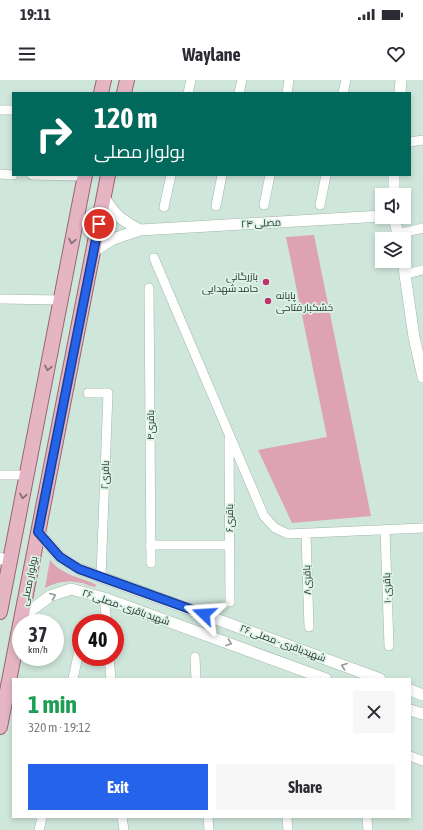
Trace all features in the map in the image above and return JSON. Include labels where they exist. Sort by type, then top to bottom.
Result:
[{"type":"main road","points":[[101,92],[104,80]]},
{"type":"main road","points":[[124,92],[127,80]]},
{"type":"main road","points":[[0,612],[5,560],[27,476],[85,176]]},
{"type":"main road","name":"بولوار مصلی","points":[[22,614],[108,176]]},
{"type":"main road","name":"بولوار مصلی","points":[[0,727],[12,665]]},
{"type":"street","points":[[188,92],[191,80]]},
{"type":"street","points":[[239,92],[242,80]]},
{"type":"street","points":[[287,92],[290,80]]},
{"type":"street","points":[[343,92],[346,80]]},
{"type":"street","points":[[400,92],[401,80]]},
{"type":"street","points":[[0,110],[12,110]]},
{"type":"street","points":[[411,142],[423,140]]},
{"type":"street","points":[[0,174],[12,174]]},
{"type":"street","points":[[164,207],[171,176]]},
{"type":"street","points":[[216,206],[222,176]]},
{"type":"street","points":[[264,205],[270,176]]},
{"type":"street","points":[[320,205],[326,176]]},
{"type":"street","points":[[394,176],[394,188]]},
{"type":"street","points":[[104,197],[112,211],[125,222],[140,230]]},
{"type":"street","name":"مصلی ۲۴","points":[[94,251],[114,239],[140,230],[375,216]]},
{"type":"street","points":[[411,232],[423,228]]},
{"type":"street","points":[[154,258],[264,516],[275,528],[288,534],[423,528]]},
{"type":"street","points":[[405,268],[419,336],[423,377]]},
{"type":"street","points":[[406,274],[423,270]]},
{"type":"street","name":"باقری۴","points":[[149,288],[150,563]]},
{"type":"street","points":[[0,299],[61,300]]},
{"type":"street","name":"باقری۲","points":[[88,393],[108,394],[101,576]]},
{"type":"street","name":"باقری۶","points":[[229,434],[230,602]]},
{"type":"street","points":[[0,475],[27,476]]},
{"type":"street","name":"باقری ۱۰","points":[[385,530],[389,646]]},
{"type":"street","name":"شهیدباقری - مصلی ۲۶","points":[[38,532],[60,557],[79,569],[377,678]]},
{"type":"street","name":"باقری۸","points":[[306,534],[309,627]]},
{"type":"street","points":[[150,545],[229,545]]},
{"type":"street","name":"شهید باقری - مصلی ۲۶","points":[[26,614],[50,596],[72,589],[104,598],[323,678]]},
{"type":"street","points":[[104,598],[105,614]]},
{"type":"street","points":[[195,657],[196,678]]},
{"type":"street","points":[[73,678],[76,666]]},
{"type":"street","points":[[110,666],[111,678]]},
{"type":"street","points":[[411,690],[423,695]]},
{"type":"street","points":[[411,710],[423,714]]},
{"type":"street","points":[[411,756],[423,761]]},
{"type":"street","points":[[39,830],[42,818]]},
{"type":"street","points":[[122,818],[124,830]]},
{"type":"street","points":[[208,818],[209,830]]},
{"type":"street","points":[[287,818],[288,830]]},
{"type":"street","points":[[367,818],[368,830]]},
{"type":"shaded area","points":[[314,235],[371,516],[292,523],[258,450],[327,437],[286,237]]},
{"type":"shaded area","points":[[50,560],[64,572],[93,583],[96,585],[95,587],[83,583],[68,581],[54,584],[45,588]]},
{"type":"place","name":"بازرگانی حامد شهدایی","points":[[266,282]]},
{"type":"place","name":"پایانه خشکبار فتاحی","points":[[268,301]]},
{"type":"route","points":[[99,224],[38,532],[60,557],[79,569],[204,614]]}]
